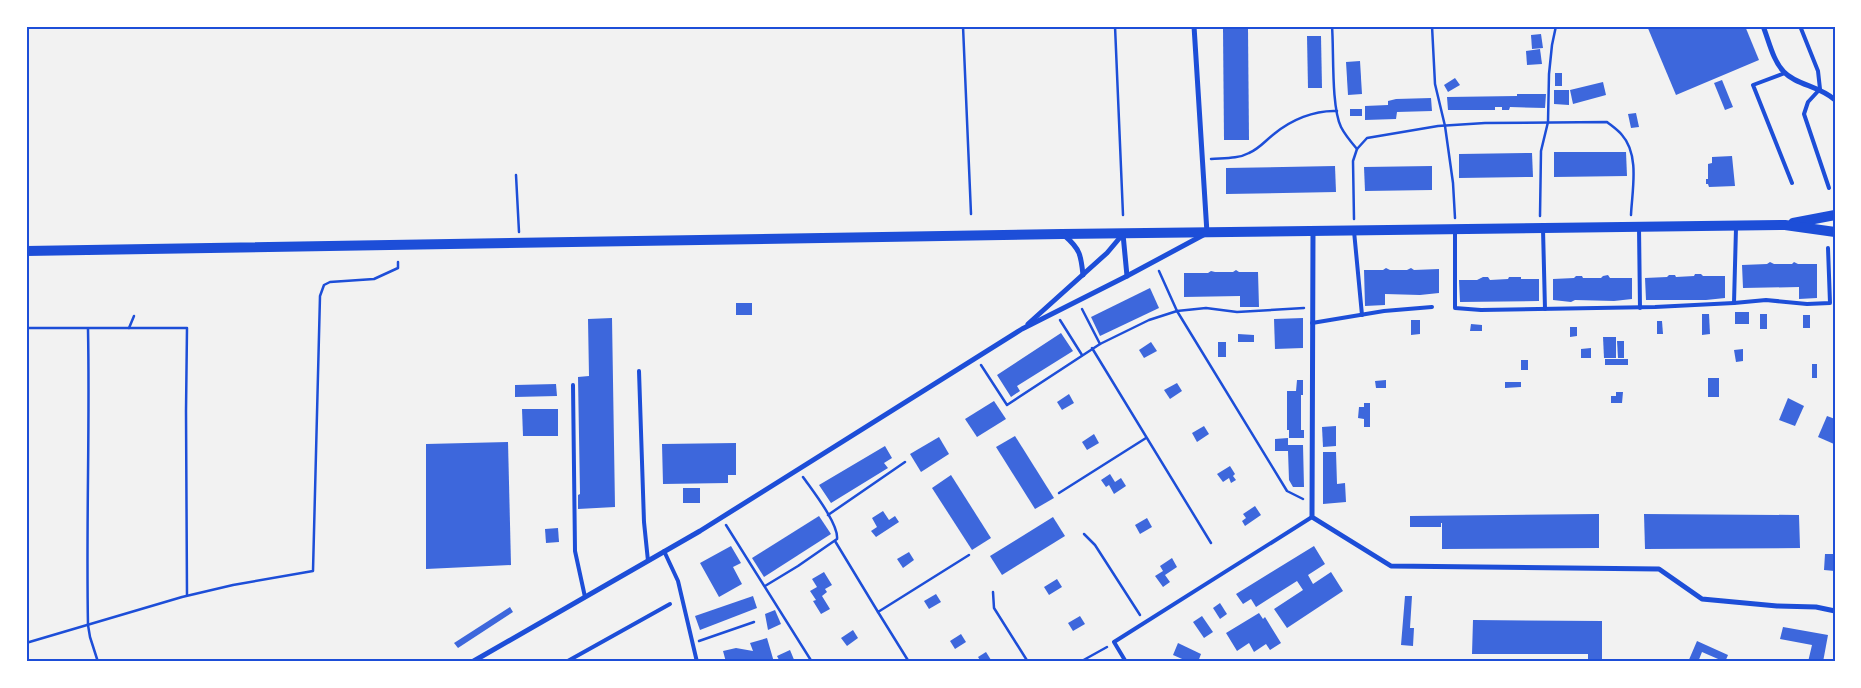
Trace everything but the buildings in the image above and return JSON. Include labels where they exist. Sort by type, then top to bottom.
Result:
[{"type":"main road","points":[[1785,225],[1835,215]]},
{"type":"main road","points":[[26,251],[1736,225],[1785,225],[1835,232]]},
{"type":"street","points":[[472,662],[722,517],[1022,330],[1207,232],[1194,26]]},
{"type":"street","points":[[1763,26],[1777,62],[1785,74],[1820,89],[1835,100]]},
{"type":"street","points":[[1313,232],[1312,517],[1391,566],[1659,569],[1702,599],[1778,606],[1816,607],[1835,611]]},
{"type":"street","points":[[1062,234],[1076,246],[1082,258],[1083,275]]},
{"type":"street","points":[[1123,234],[1127,276]]},
{"type":"street","points":[[1022,330],[1107,253],[1123,234]]},
{"type":"lane","points":[[1800,26],[1818,71],[1820,89],[1808,102],[1804,114],[1829,188]]},
{"type":"lane","points":[[1785,74],[1753,85],[1792,183]]},
{"type":"lane","points":[[1734,303],[1736,225]]},
{"type":"lane","points":[[1635,227],[1640,308]]},
{"type":"lane","points":[[1541,228],[1545,309]]},
{"type":"lane","points":[[1455,230],[1455,308],[1481,310],[1640,308],[1766,300],[1807,304],[1830,303],[1828,248]]},
{"type":"lane","points":[[1354,231],[1362,315]]},
{"type":"lane","points":[[1312,323],[1394,310],[1432,307]]},
{"type":"lane","points":[[639,371],[644,522],[648,561]]},
{"type":"lane","points":[[573,385],[575,552],[585,597]]},
{"type":"lane","points":[[1126,662],[1114,642],[1312,517]]},
{"type":"lane","points":[[664,551],[678,582],[697,662]]},
{"type":"lane","points":[[566,662],[670,604]]},
{"type":"path","points":[[963,26],[971,214]]},
{"type":"path","points":[[1115,26],[1123,215]]},
{"type":"path","points":[[1332,26],[1337,111],[1340,125],[1348,140],[1357,148]]},
{"type":"path","points":[[1432,26],[1435,84],[1445,126],[1454,184],[1455,230]]},
{"type":"path","points":[[1541,228],[1541,151],[1548,122],[1549,74],[1556,26]]},
{"type":"path","points":[[1202,160],[1240,156],[1259,147],[1287,125],[1308,115],[1325,110],[1337,111]]},
{"type":"path","points":[[1354,231],[1354,161],[1357,148],[1367,138],[1445,126],[1548,122],[1607,122],[1622,135],[1632,152],[1635,227]]},
{"type":"path","points":[[516,175],[520,244]]},
{"type":"path","points":[[26,643],[187,595],[313,571],[320,296],[324,285],[330,282],[374,279],[398,268],[398,262]]},
{"type":"path","points":[[1159,271],[1177,311],[1287,491],[1313,504]]},
{"type":"path","points":[[1078,301],[1100,344]]},
{"type":"path","points":[[976,358],[1007,405],[1092,348],[1149,320],[1177,311],[1206,308],[1236,312],[1312,308]]},
{"type":"path","points":[[1055,312],[1082,355]]},
{"type":"path","points":[[130,328],[134,316]]},
{"type":"path","points":[[26,328],[188,328],[186,410],[187,595]]},
{"type":"path","points":[[88,329],[90,399],[87,474],[88,625],[98,662]]},
{"type":"path","points":[[1092,348],[1211,543]]},
{"type":"path","points":[[1060,493],[1146,438]]},
{"type":"path","points":[[828,515],[905,462]]},
{"type":"path","points":[[765,586],[834,540],[837,534],[828,515],[798,470]]},
{"type":"path","points":[[722,517],[812,662]]},
{"type":"path","points":[[1084,534],[1095,544],[1145,622]]},
{"type":"path","points":[[834,540],[909,662]]},
{"type":"path","points":[[878,612],[969,555]]},
{"type":"path","points":[[993,592],[994,608],[1028,662]]},
{"type":"path","points":[[693,643],[754,622]]},
{"type":"path","points":[[1080,662],[1114,642]]}]
